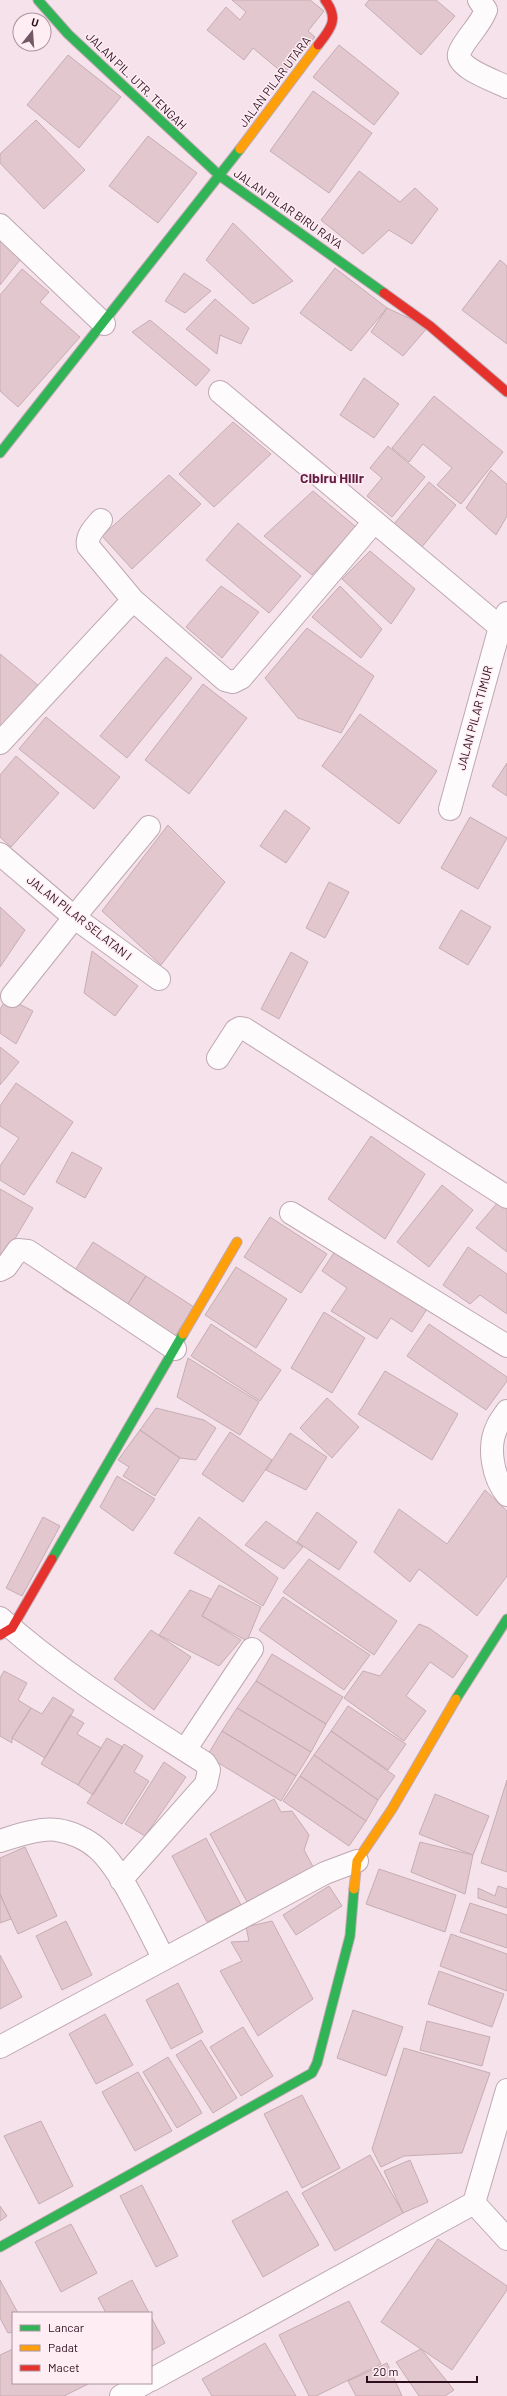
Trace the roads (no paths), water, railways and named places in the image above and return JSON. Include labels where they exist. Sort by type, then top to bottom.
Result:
[{"type":"street","name":"JALAN PIL. UTR. TENGAH","points":[[38,0],[68,34],[220,176]]},
{"type":"street","name":"JALAN PILAR UTARA","points":[[220,176],[332,27],[333,16],[330,6],[324,0]]},
{"type":"street","points":[[479,0],[486,10],[483,19],[459,52],[458,59],[464,66],[507,87]]},
{"type":"street","name":"JALAN PILAR BIRU RAYA","points":[[0,453],[104,324],[220,176],[430,326],[507,392]]},
{"type":"street","points":[[0,225],[104,324]]},
{"type":"street","name":"JALAN PILAR TIMUR","points":[[220,392],[374,522],[504,620],[450,809]]},
{"type":"street","points":[[100,520],[90,534],[87,541],[88,546],[133,600],[225,680],[233,682],[242,678],[374,522]]},
{"type":"street","points":[[0,743],[133,600]]},
{"type":"street","points":[[12,996],[149,827]]},
{"type":"street","name":"JALAN PILAR SELATAN I","points":[[0,854],[75,918],[159,979]]},
{"type":"street","points":[[218,1058],[236,1030],[240,1028],[245,1029],[507,1197]]},
{"type":"street","points":[[291,1213],[507,1346]]},
{"type":"street","points":[[121,1880],[206,1784],[209,1770],[205,1763],[4,1627],[175,1349],[237,1242]]},
{"type":"street","points":[[0,1270],[6,1267],[18,1250],[28,1251],[175,1349]]},
{"type":"street","points":[[507,1411],[496,1427],[492,1450],[496,1475],[507,1495]]},
{"type":"street","points":[[0,2247],[312,2073],[317,2063],[350,1936],[357,1862],[392,1810],[436,1730],[507,1619]]},
{"type":"street","points":[[185,1750],[252,1649]]},
{"type":"street","points":[[0,1841],[21,1834],[56,1829],[80,1837],[98,1849],[121,1880],[164,1959]]},
{"type":"street","points":[[0,2047],[325,1873],[357,1862]]},
{"type":"street","points":[[152,2379],[474,2203],[507,2090]]},
{"type":"street","points":[[474,2203],[507,2239]]},
{"type":"street","points":[[121,2396],[143,2384]]},
{"type":"district","name":"Cibiru Hilir","points":[[332,478]]}]
